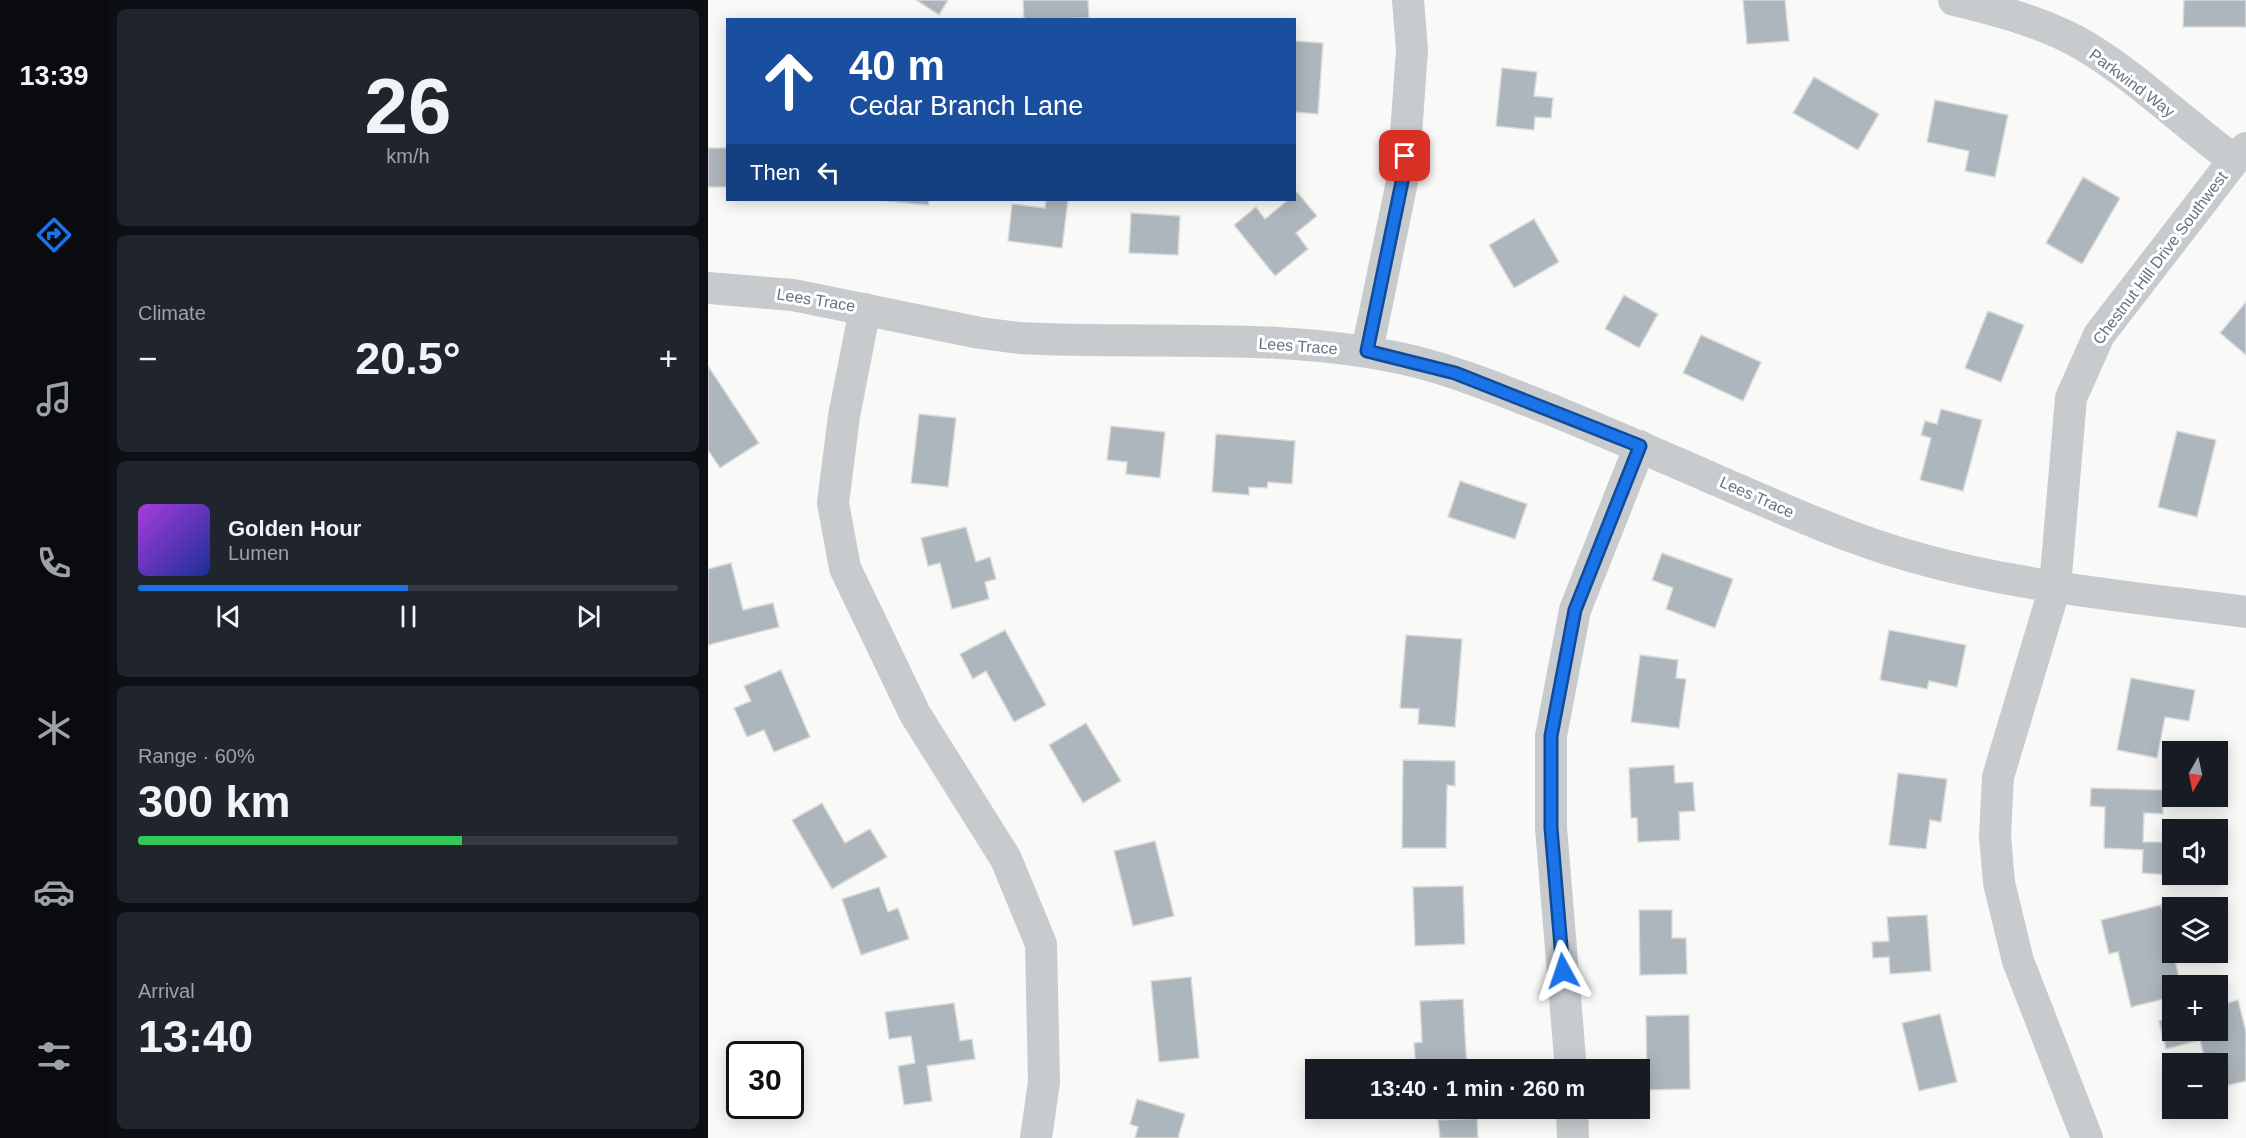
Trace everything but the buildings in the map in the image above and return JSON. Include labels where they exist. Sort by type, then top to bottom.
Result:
[{"type":"street","points":[[1367,351],[1403,177],[1412,50],[1408,0]]},
{"type":"street","name":"Parkwind Way","points":[[1954,0],[2030,20],[2076,41],[2117,68],[2199,134],[2240,154]]},
{"type":"street","name":"Chestnut Hill Drive Southwest","points":[[2087,1138],[2018,961],[1999,883],[1995,836],[1998,777],[2055,587],[2071,398],[2099,335],[2240,154]]},
{"type":"street","name":"Lees Trace","points":[[708,288],[793,295],[980,333],[1019,338],[1260,343],[1367,351],[1455,373],[1640,446],[1859,540],[1954,567],[2055,587],[2246,612]]},
{"type":"street","points":[[865,309],[844,416],[834,503],[845,568],[915,714],[1006,859],[1041,944],[1044,1082],[1036,1138]]},
{"type":"street","points":[[1570,1059],[1551,828],[1551,736],[1575,610],[1640,446]]},
{"type":"street","points":[[1572,1119],[1573,1138]]},
{"type":"route","points":[[1405,156],[1403,177],[1367,351],[1455,373],[1640,446],[1575,610],[1551,736],[1551,828],[1563,971]]}]
